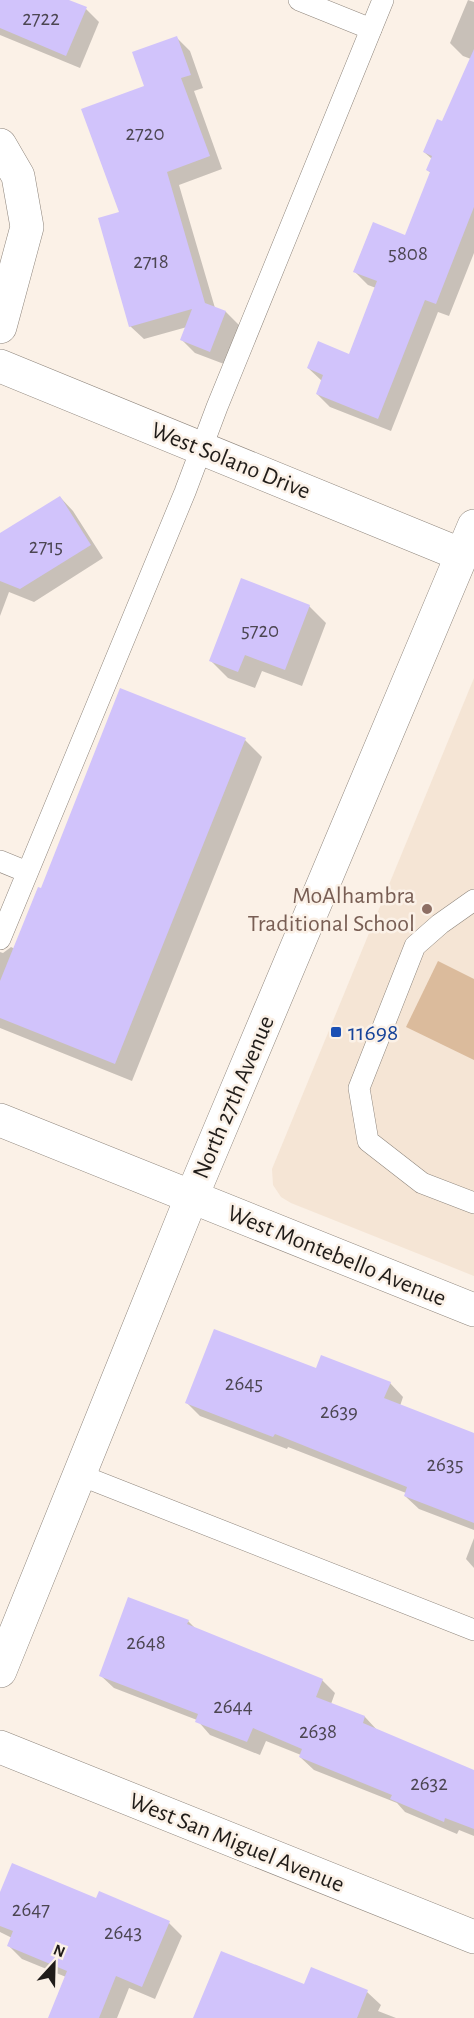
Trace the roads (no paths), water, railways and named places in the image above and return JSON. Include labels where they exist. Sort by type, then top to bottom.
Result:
[{"type":"street","points":[[0,145],[18,176],[27,227],[0,327]]},
{"type":"street","name":"West Solano Drive","points":[[0,366],[202,448],[468,540]]},
{"type":"street","name":"North 27th Avenue","points":[[0,1671],[192,1196],[468,540]]},
{"type":"street","name":"West Montebello Avenue","points":[[0,1120],[474,1310]]},
{"type":"street","name":"West San Miguel Avenue","points":[[0,1747],[474,1937]]},
{"type":"lane","points":[[298,0],[371,29]]},
{"type":"lane","points":[[0,939],[383,0]]},
{"type":"lane","points":[[0,861],[27,872]]},
{"type":"lane","points":[[474,900],[440,924],[415,946],[359,1088],[368,1142],[422,1183],[474,1203]]},
{"type":"lane","points":[[80,1475],[474,1630]]},
{"type":"place","name":"MoAlhambra Traditional School","points":[[427,909]]},
{"type":"place","name":"11698","points":[[336,1032]]}]
